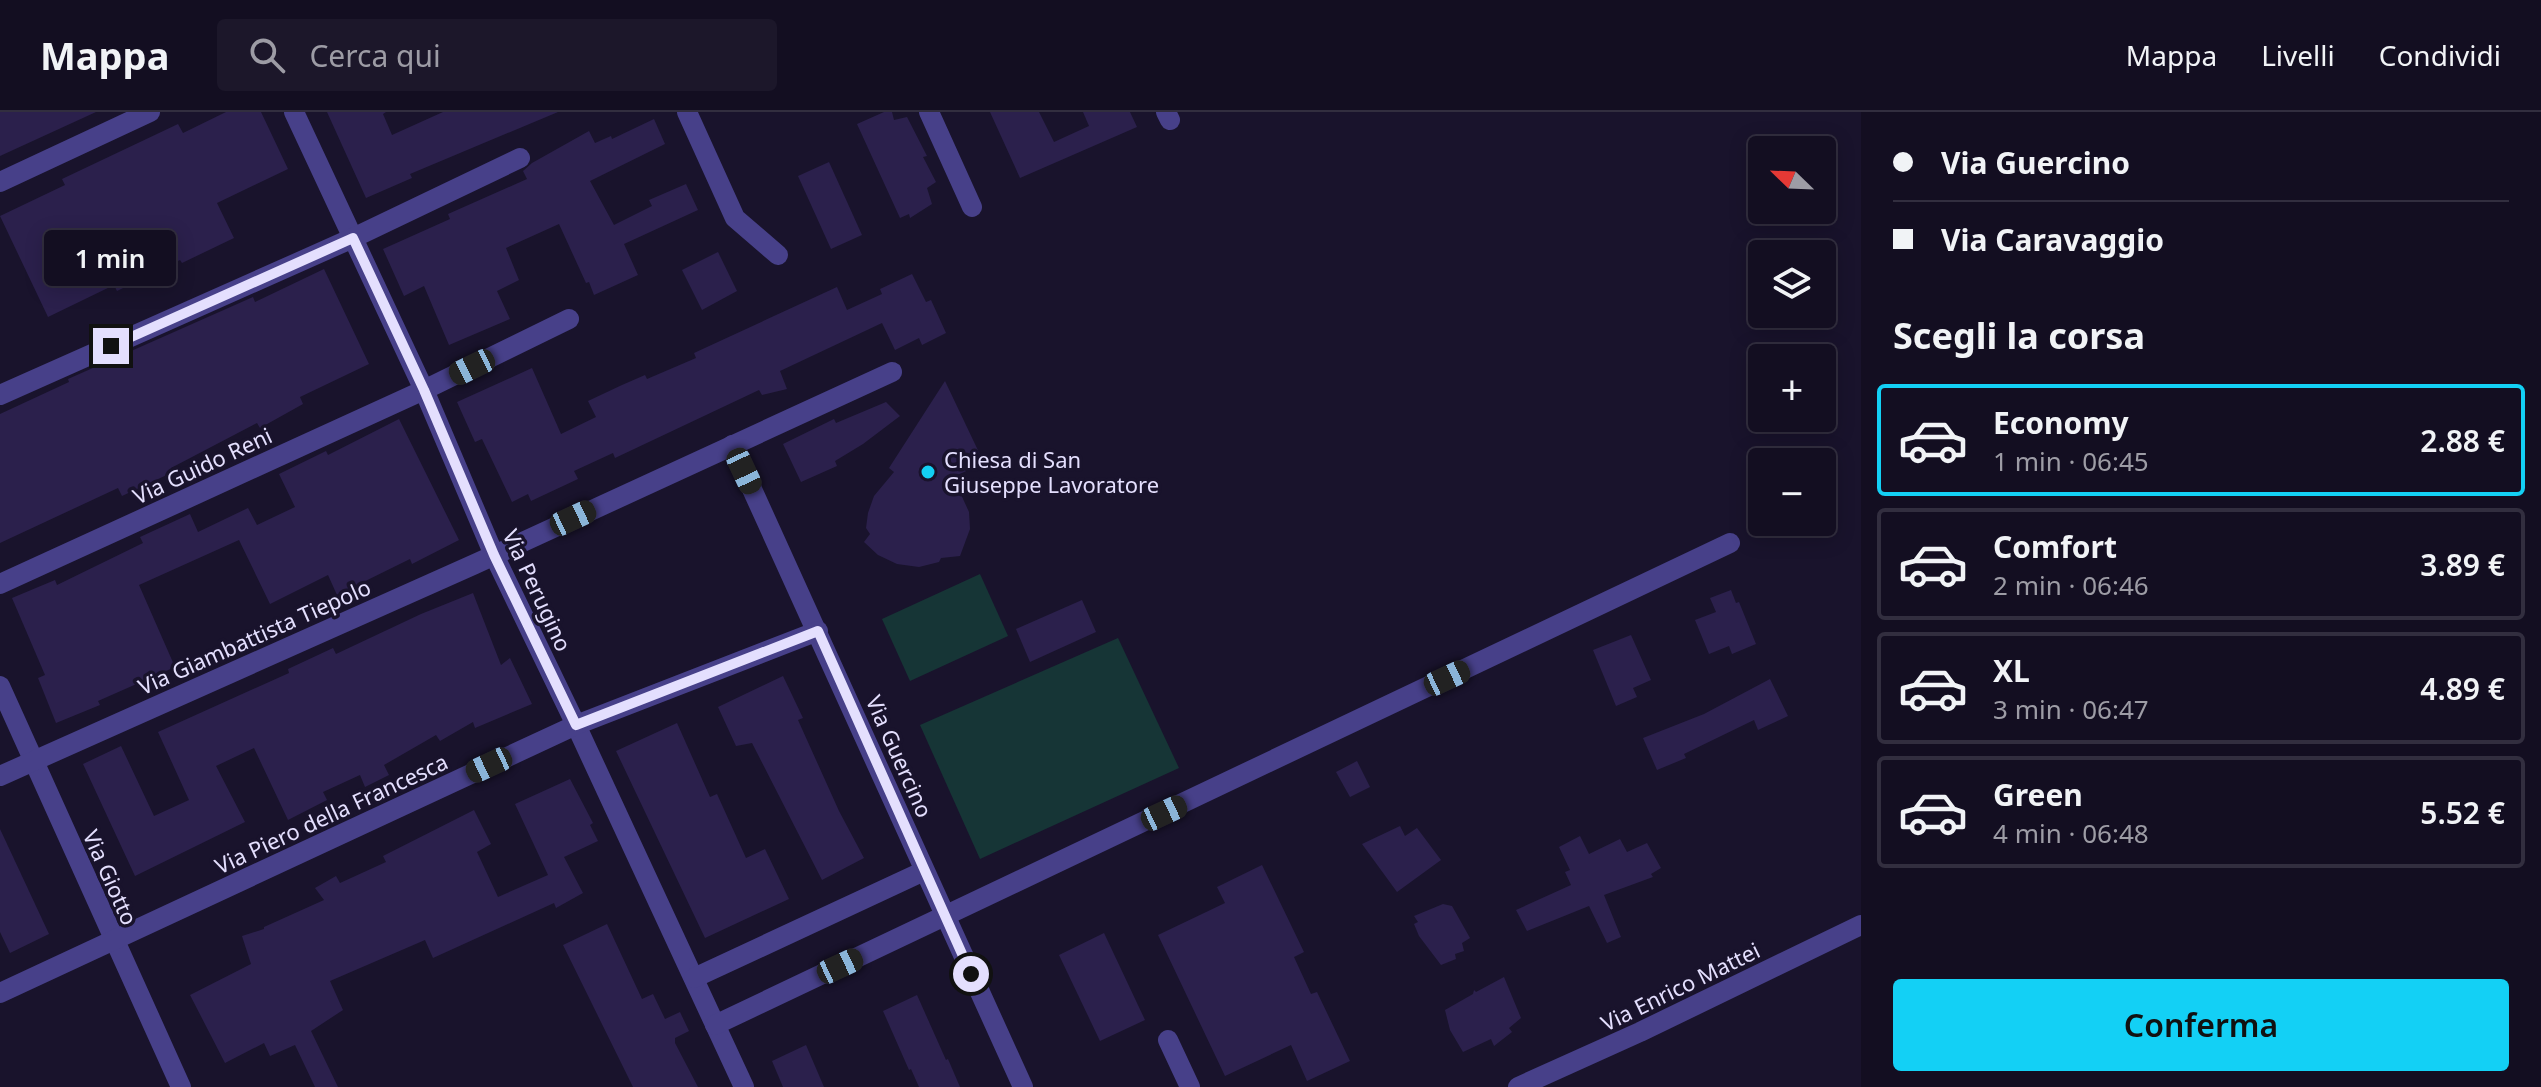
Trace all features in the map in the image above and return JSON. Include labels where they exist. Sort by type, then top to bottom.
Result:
[{"type":"street","points":[[0,182],[150,112]]},
{"type":"street","name":"Via Perugino","points":[[294,112],[424,390],[494,555],[744,1087]]},
{"type":"street","points":[[687,112],[735,218],[778,255]]},
{"type":"street","points":[[929,112],[972,207]]},
{"type":"street","points":[[0,395],[353,238],[520,158]]},
{"type":"street","name":"Via Guido Reni","points":[[0,584],[424,390],[569,319]]},
{"type":"street","name":"Via Giambattista Tiepolo","points":[[0,776],[494,555],[892,372]]},
{"type":"street","name":"Via Guercino","points":[[732,445],[1023,1087]]},
{"type":"street","points":[[715,1025],[1730,543]]},
{"type":"street","name":"Via Piero della Francesca","points":[[0,993],[576,725],[818,631]]},
{"type":"street","name":"Via Giotto","points":[[0,686],[181,1087]]},
{"type":"street","points":[[694,978],[924,871]]},
{"type":"street","name":"Via Enrico Mattei","points":[[1518,1087],[1861,925]]},
{"type":"street","points":[[1168,1040],[1190,1087]]},
{"type":"green space","points":[[980,574],[1008,636],[910,681],[882,619]]},
{"type":"green space","points":[[1118,638],[1179,768],[980,859],[920,725]]},
{"type":"building","points":[[0,112],[96,112],[0,156]]},
{"type":"building","points":[[226,112],[261,112],[288,169],[217,203],[234,238],[117,291],[114,285],[48,317],[0,216],[65,185],[62,179],[178,124],[183,133]]},
{"type":"building","points":[[327,112],[386,112],[383,114],[392,135],[443,112],[558,112],[410,174],[412,178],[366,198]]},
{"type":"building","points":[[884,112],[892,112],[894,120],[907,117],[936,182],[927,188],[932,204],[910,218],[909,214],[900,218],[857,124]]},
{"type":"building","points":[[990,112],[1039,112],[1054,142],[1089,126],[1083,112],[1130,112],[1137,127],[1020,178]]},
{"type":"building","points":[[654,119],[665,144],[590,181],[614,225],[652,206],[649,200],[686,184],[698,210],[624,244],[638,275],[594,295],[559,224],[506,248],[519,280],[497,291],[510,319],[449,345],[424,286],[404,296],[383,249],[450,219],[448,214],[527,179],[523,171],[532,163],[589,131],[595,143],[611,136],[612,139]]},
{"type":"building","points":[[829,162],[862,235],[831,249],[798,176]]},
{"type":"building","points":[[718,252],[737,291],[702,310],[682,270]]},
{"type":"building","points":[[324,269],[369,364],[300,397],[303,404],[260,428],[257,423],[171,468],[173,472],[122,496],[118,488],[0,543],[0,414],[69,382],[68,379],[253,297],[255,302]]},
{"type":"building","points":[[912,274],[926,302],[931,300],[946,333],[922,345],[919,338],[895,350],[882,323],[780,371],[787,389],[762,395],[759,390],[615,458],[613,453],[574,471],[578,479],[531,501],[528,494],[512,502],[482,439],[475,442],[457,402],[532,368],[561,434],[596,417],[588,401],[622,385],[645,375],[647,379],[696,358],[694,353],[837,287],[847,310],[882,294],[880,289]]},
{"type":"building","name":"Chiesa di San Giuseppe Lavoratore","points":[[945,381],[984,463],[953,477],[969,512],[970,529],[960,556],[941,558],[939,562],[919,567],[897,564],[878,555],[864,542],[870,534],[866,528],[868,513],[874,496],[894,472],[889,468]]},
{"type":"building","points":[[886,402],[900,416],[835,461],[837,466],[801,482],[783,444],[834,419],[836,423]]},
{"type":"building","points":[[399,419],[459,540],[412,564],[410,559],[337,595],[328,575],[270,604],[239,540],[139,585],[175,667],[98,701],[100,705],[56,723],[38,678],[45,675],[12,598],[55,580],[57,585],[143,543],[140,537],[190,514],[198,532],[248,508],[257,525],[295,507],[279,474],[326,451],[328,455]]},
{"type":"building","points":[[1731,590],[1756,644],[1732,654],[1729,646],[1709,654],[1695,620],[1716,612],[1710,598]]},
{"type":"building","points":[[473,593],[501,665],[510,658],[532,704],[475,728],[473,722],[440,741],[436,735],[384,765],[389,775],[365,787],[360,775],[323,792],[327,800],[288,820],[254,748],[216,766],[245,822],[135,876],[83,764],[121,746],[154,816],[189,800],[158,732],[289,673],[288,669],[333,648],[336,654]]},
{"type":"building","points":[[1082,600],[1096,632],[1030,662],[1016,629]]},
{"type":"building","points":[[1631,635],[1651,680],[1633,688],[1637,697],[1616,706],[1593,650]]},
{"type":"building","points":[[783,676],[803,718],[798,720],[864,858],[822,880],[752,743],[736,746],[718,707]]},
{"type":"building","points":[[1770,679],[1788,716],[1758,730],[1754,720],[1684,754],[1686,758],[1657,770],[1643,738],[1704,714]]},
{"type":"building","points":[[677,723],[710,797],[717,794],[746,858],[765,849],[789,899],[705,938],[616,751]]},
{"type":"building","points":[[1357,761],[1370,787],[1350,797],[1336,772]]},
{"type":"building","points":[[570,779],[593,823],[590,825],[598,841],[564,857],[583,893],[556,908],[554,903],[433,958],[425,940],[330,981],[343,1010],[311,1031],[338,1087],[315,1087],[295,1045],[270,1056],[264,1043],[225,1063],[190,995],[251,964],[242,936],[264,929],[324,900],[315,888],[336,876],[340,883],[386,862],[383,856],[474,810],[491,844],[477,852],[498,897],[548,875],[515,804]]},
{"type":"building","points":[[1400,826],[1405,836],[1417,828],[1441,860],[1397,892],[1362,844]]},
{"type":"building","points":[[0,829],[49,934],[10,953],[0,932]]},
{"type":"building","points":[[1580,836],[1589,854],[1620,839],[1627,852],[1647,843],[1661,868],[1651,874],[1653,877],[1604,895],[1621,937],[1607,943],[1589,906],[1527,931],[1516,910],[1571,885],[1565,872],[1570,870],[1559,847]]},
{"type":"building","points":[[1262,865],[1304,952],[1294,957],[1311,994],[1317,992],[1350,1061],[1307,1081],[1291,1045],[1225,1076],[1158,935],[1225,903],[1217,887]]},
{"type":"building","points":[[1443,904],[1452,906],[1470,938],[1462,943],[1464,951],[1455,954],[1456,959],[1441,965],[1419,936],[1414,924],[1418,922],[1414,916]]},
{"type":"building","points":[[607,924],[642,999],[653,994],[665,1019],[680,1012],[689,1031],[675,1038],[675,1043],[698,1087],[633,1087],[563,945]]},
{"type":"building","points":[[1104,933],[1145,1020],[1100,1041],[1059,955]]},
{"type":"building","points":[[1504,977],[1521,1018],[1509,1028],[1512,1032],[1494,1046],[1491,1039],[1463,1052],[1450,1030],[1445,1010],[1473,994],[1474,990],[1476,992]]},
{"type":"building","points":[[917,995],[960,1087],[919,1087],[909,1070],[883,1011]]},
{"type":"building","points":[[806,1045],[824,1087],[783,1087],[772,1061]]},
{"type":"place","name":"Chiesa di San Giuseppe Lavoratore","points":[[928,472]]},
{"type":"route","points":[[111,346],[353,238],[424,390],[494,555],[576,725],[818,631],[971,974]]}]
